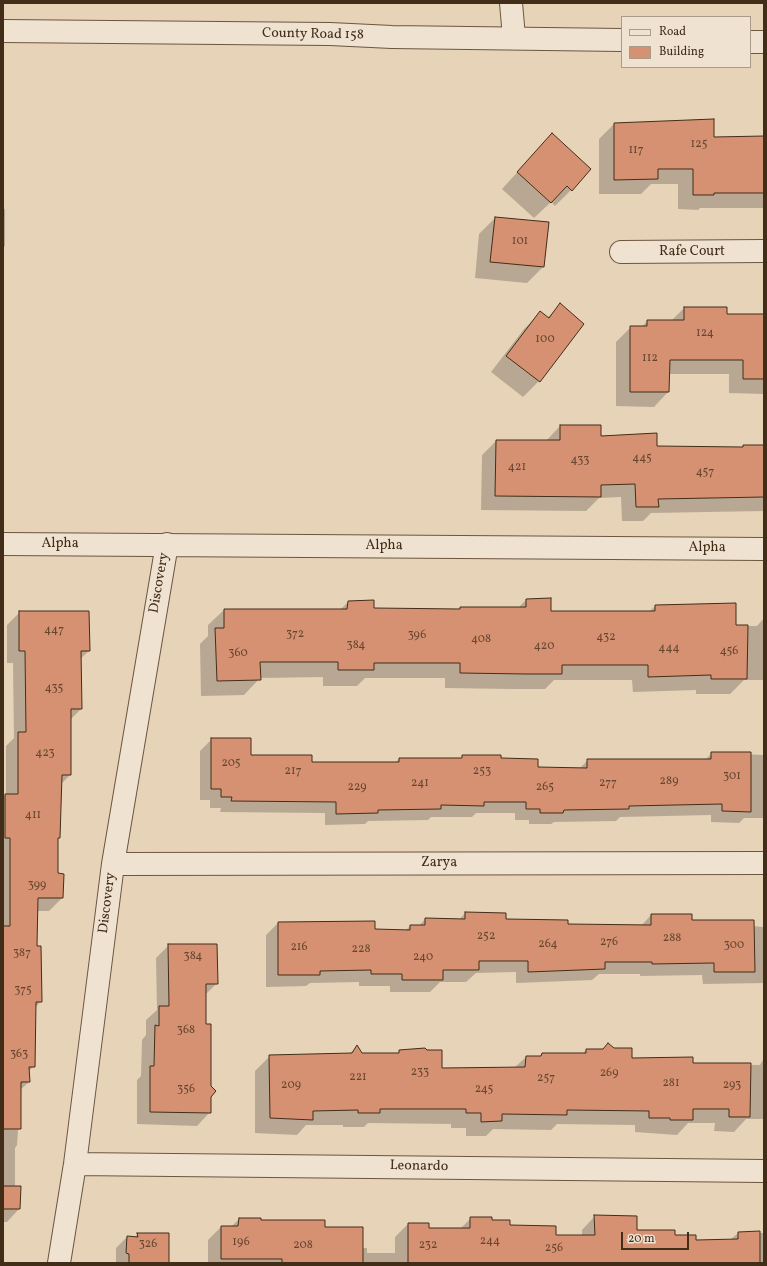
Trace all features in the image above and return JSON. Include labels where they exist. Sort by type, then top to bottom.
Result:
[{"type":"street","points":[[511,3],[514,37]]},
{"type":"street","name":"County Road 158","points":[[3,31],[514,37],[621,40]]},
{"type":"street","points":[[751,42],[764,42]]},
{"type":"street","name":"Rafe Court","points":[[621,252],[764,251]]},
{"type":"street","name":"Alpha","points":[[3,544],[764,549]]},
{"type":"street","name":"Discovery","points":[[59,1263],[75,1164],[113,864],[167,544]]},
{"type":"street","name":"Zarya","points":[[113,864],[764,863]]},
{"type":"street","name":"Leonardo","points":[[75,1164],[764,1171]]},
{"type":"building","points":[[714,119],[714,137],[764,136],[764,193],[714,193],[714,195],[693,195],[693,169],[658,169],[658,179],[614,180],[614,123]]},
{"type":"building","points":[[552,133],[591,169],[572,191],[567,186],[551,203],[517,172]]},
{"type":"building","points":[[495,217],[549,222],[544,267],[490,262]]},
{"type":"building","points":[[560,303],[584,324],[540,382],[506,356],[540,311],[549,318]]},
{"type":"building","points":[[684,307],[727,307],[727,314],[764,314],[764,379],[743,379],[743,360],[670,360],[669,392],[630,392],[630,326],[647,326],[647,320],[684,320]]},
{"type":"building","points":[[560,425],[601,425],[601,436],[657,433],[657,446],[743,447],[743,445],[764,445],[764,497],[658,499],[659,507],[636,507],[635,484],[601,485],[601,497],[495,496],[496,440],[560,440]]},
{"type":"building","points":[[551,598],[551,611],[655,611],[655,605],[736,603],[736,625],[748,625],[747,679],[711,679],[711,675],[648,677],[648,665],[562,665],[562,674],[526,674],[460,673],[460,663],[374,663],[374,670],[338,670],[338,662],[260,662],[261,680],[217,681],[215,628],[224,628],[224,609],[347,609],[348,601],[374,600],[374,608],[460,609],[460,607],[526,607],[526,599]]},
{"type":"building","points":[[19,611],[89,611],[90,651],[81,651],[82,709],[71,709],[71,775],[62,775],[60,838],[58,838],[58,873],[64,874],[63,898],[38,898],[37,946],[41,946],[42,1002],[36,1002],[35,1067],[29,1067],[30,1082],[21,1082],[21,1129],[3,1129],[3,926],[10,926],[10,838],[5,838],[5,794],[18,794],[18,732],[26,732],[25,651],[19,651]]},
{"type":"building","points":[[211,738],[251,738],[251,755],[312,755],[312,762],[399,762],[399,758],[462,758],[462,755],[501,755],[501,758],[538,759],[538,767],[587,768],[587,759],[711,759],[711,752],[751,752],[751,812],[722,811],[722,804],[629,806],[629,809],[564,810],[563,813],[540,813],[540,809],[526,809],[526,802],[484,802],[484,806],[441,805],[441,809],[378,810],[378,813],[336,814],[336,802],[231,801],[232,797],[221,797],[221,789],[211,789]]},
{"type":"building","points":[[465,912],[506,913],[506,919],[568,920],[568,924],[651,925],[651,914],[692,914],[692,920],[754,920],[755,972],[714,972],[714,963],[652,964],[652,962],[605,962],[605,969],[528,972],[528,961],[479,961],[479,970],[443,970],[443,980],[402,980],[402,974],[371,974],[371,970],[320,971],[320,975],[278,975],[278,922],[375,921],[375,929],[410,930],[410,925],[425,925],[425,918],[465,919]]},
{"type":"building","points":[[168,944],[217,944],[218,984],[206,984],[206,1024],[211,1024],[211,1086],[216,1091],[211,1097],[211,1113],[150,1112],[150,1066],[154,1066],[155,1025],[159,1026],[159,1006],[169,1006]]},
{"type":"building","points":[[608,1043],[614,1048],[632,1048],[632,1058],[693,1057],[693,1063],[751,1063],[750,1117],[729,1117],[729,1109],[693,1109],[693,1120],[649,1118],[649,1111],[567,1110],[567,1115],[502,1114],[502,1121],[481,1122],[481,1113],[466,1113],[466,1109],[380,1109],[380,1113],[358,1113],[358,1110],[313,1111],[313,1120],[270,1118],[269,1055],[352,1053],[357,1045],[362,1053],[399,1053],[399,1050],[425,1048],[427,1050],[442,1050],[442,1068],[525,1067],[526,1056],[541,1056],[542,1053],[586,1053],[586,1049],[603,1049]]},
{"type":"building","points":[[3,1186],[21,1186],[20,1209],[3,1209]]},
{"type":"building","points":[[594,1215],[637,1216],[637,1230],[675,1230],[675,1235],[696,1235],[696,1240],[738,1239],[738,1232],[760,1231],[760,1263],[408,1263],[408,1223],[429,1223],[429,1228],[470,1228],[470,1217],[492,1217],[492,1220],[510,1220],[510,1225],[556,1226],[556,1235],[595,1235]]},
{"type":"building","points":[[239,1218],[261,1218],[261,1220],[325,1220],[325,1227],[363,1227],[363,1263],[282,1263],[282,1259],[221,1259],[221,1226],[238,1226]]},
{"type":"building","points":[[137,1233],[169,1233],[169,1263],[129,1263],[129,1254],[126,1253],[127,1236],[138,1237]]}]
